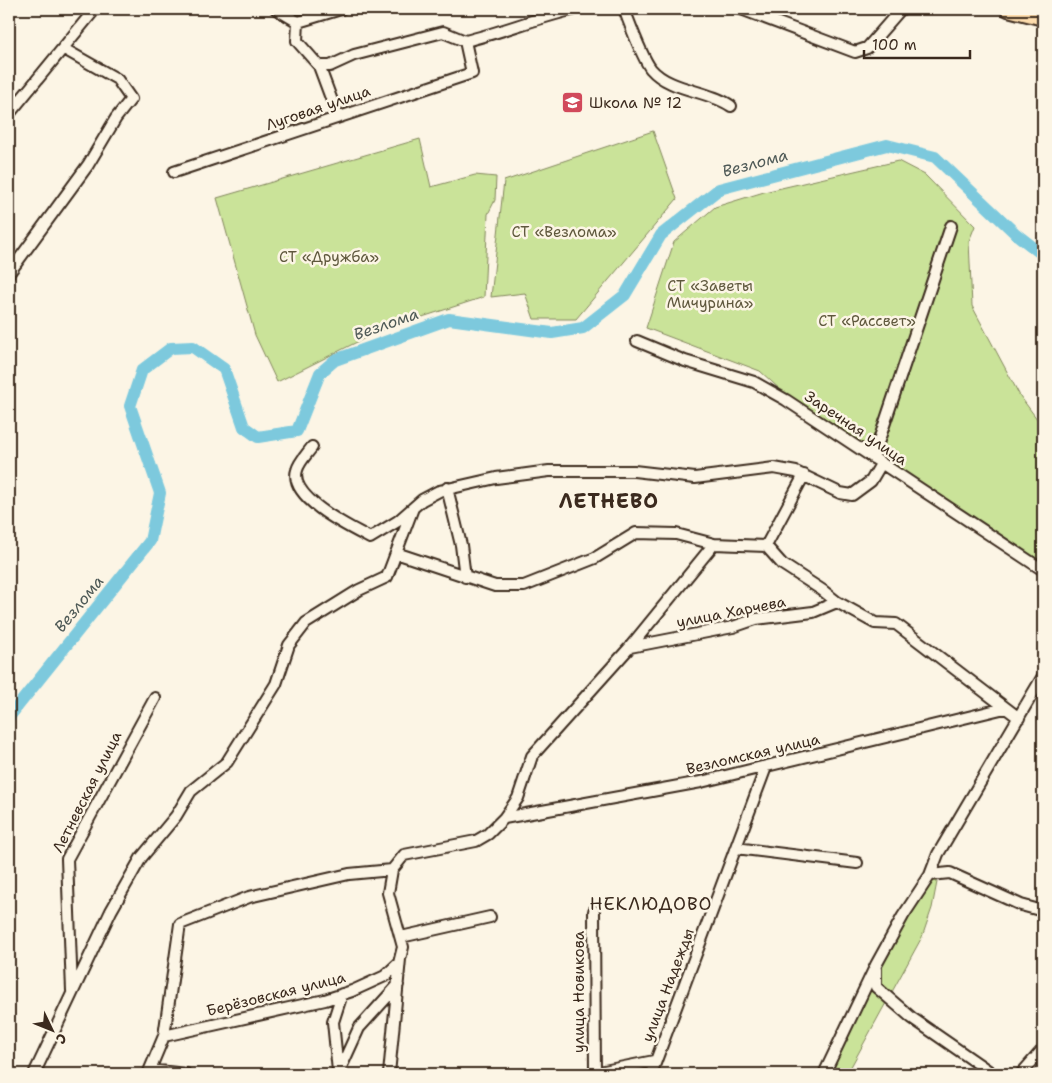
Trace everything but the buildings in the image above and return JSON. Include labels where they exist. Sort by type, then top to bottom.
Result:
[{"type":"main road","points":[[1008,9],[1043,18]]},
{"type":"street","points":[[9,114],[95,9]]},
{"type":"street","points":[[276,9],[298,22],[341,9]]},
{"type":"street","points":[[319,66],[330,66],[354,55],[443,32],[465,41],[576,9]]},
{"type":"street","points":[[624,9],[650,68],[660,78],[712,96],[731,106]]},
{"type":"street","points":[[741,9],[855,52],[867,48],[901,9]]},
{"type":"street","points":[[298,22],[297,41],[319,66],[338,117]]},
{"type":"street","name":"Луговая улица","points":[[174,172],[472,73],[465,41]]},
{"type":"street","points":[[9,274],[88,165],[116,118],[130,99],[117,79],[64,49]]},
{"type":"street","points":[[312,447],[296,471],[298,483],[318,509],[370,538],[387,528],[428,496],[448,488],[496,478],[549,471],[634,471],[695,478],[774,468],[804,475],[840,493],[852,495],[871,480],[951,226]]},
{"type":"street","name":"Заречная улица","points":[[637,341],[684,361],[754,382],[786,400],[1043,570]]},
{"type":"street","points":[[766,546],[804,475]]},
{"type":"street","points":[[448,488],[461,545],[465,577]]},
{"type":"street","points":[[34,1074],[111,911],[141,858],[176,816],[191,791],[227,762],[276,684],[289,645],[306,623],[359,590],[387,577],[413,508]]},
{"type":"street","points":[[387,528],[398,536],[400,543]]},
{"type":"street","points":[[396,553],[495,586],[524,586],[595,558],[636,533],[676,534],[714,544],[766,546],[782,564],[837,602],[875,623],[896,624],[1019,718]]},
{"type":"street","points":[[389,1074],[400,956],[403,947],[388,893],[392,870],[404,855],[476,841],[488,834],[504,818],[518,798],[532,756],[630,647],[714,544]]},
{"type":"street","name":"улица Харчева","points":[[630,647],[733,627],[756,619],[812,612],[837,602]]},
{"type":"street","points":[[824,1074],[876,965],[902,916],[930,875],[938,854],[1043,676]]},
{"type":"street","name":"Летневская улица","points":[[72,995],[66,859],[155,698]]},
{"type":"street","name":"Везломская улица","points":[[504,818],[701,782],[1006,708]]},
{"type":"street","name":"улица Надежды","points":[[651,1074],[766,767]]},
{"type":"street","points":[[736,848],[857,863]]},
{"type":"street","points":[[186,1074],[149,1072],[164,1036],[180,924],[248,897],[348,874],[392,870]]},
{"type":"street","points":[[930,875],[950,873],[1021,905],[1043,912]]},
{"type":"street","name":"улица Новикова","points":[[592,1074],[594,910]]},
{"type":"street","points":[[401,937],[490,917]]},
{"type":"street","name":"Берёзовская улица","points":[[164,1036],[342,994],[385,976],[399,963],[400,956]]},
{"type":"street","points":[[876,965],[876,987],[912,1018],[993,1074]]},
{"type":"street","points":[[338,1074],[359,1028],[398,985]]},
{"type":"street","points":[[338,1074],[333,1022],[342,994]]},
{"type":"street","points":[[1021,1074],[1043,1049]]},
{"type":"street","points":[[592,1074],[654,1062]]},
{"type":"green space","name":"СТ «Везлома»","points":[[653,131],[677,199],[576,319],[534,319],[525,293],[491,297],[504,181]]},
{"type":"green space","name":"СТ «Дружба»","points":[[420,139],[431,187],[475,175],[496,177],[495,200],[488,214],[484,297],[379,331],[277,382],[255,335],[217,198]]},
{"type":"green space","name":"СТ «Рассвет»","points":[[898,161],[925,175],[975,226],[969,241],[972,306],[1020,396],[1043,427],[1043,564],[784,393],[760,371],[646,328],[674,242],[715,207],[764,192]]},
{"type":"green space","points":[[930,875],[938,877],[932,908],[922,937],[847,1074],[828,1074],[911,908]]},
{"type":"waterway","name":"Везлома","points":[[9,717],[150,541],[160,493],[130,406],[142,370],[171,348],[193,347],[224,369],[244,427],[258,437],[297,431],[320,373],[335,360],[449,319],[552,333],[583,328],[625,295],[661,235],[719,189],[887,145],[935,157],[1016,234],[1043,255]]},
{"type":"place","name":"Школа № 12","points":[[573,103]]},
{"type":"district","name":"ЛЕТНЕВО","points":[[609,501]]},
{"type":"district","name":"НЕКЛЮДОВО","points":[[651,904]]},
{"type":"park label","name":"СТ «Заветы Мичурина»","points":[[710,294]]}]
